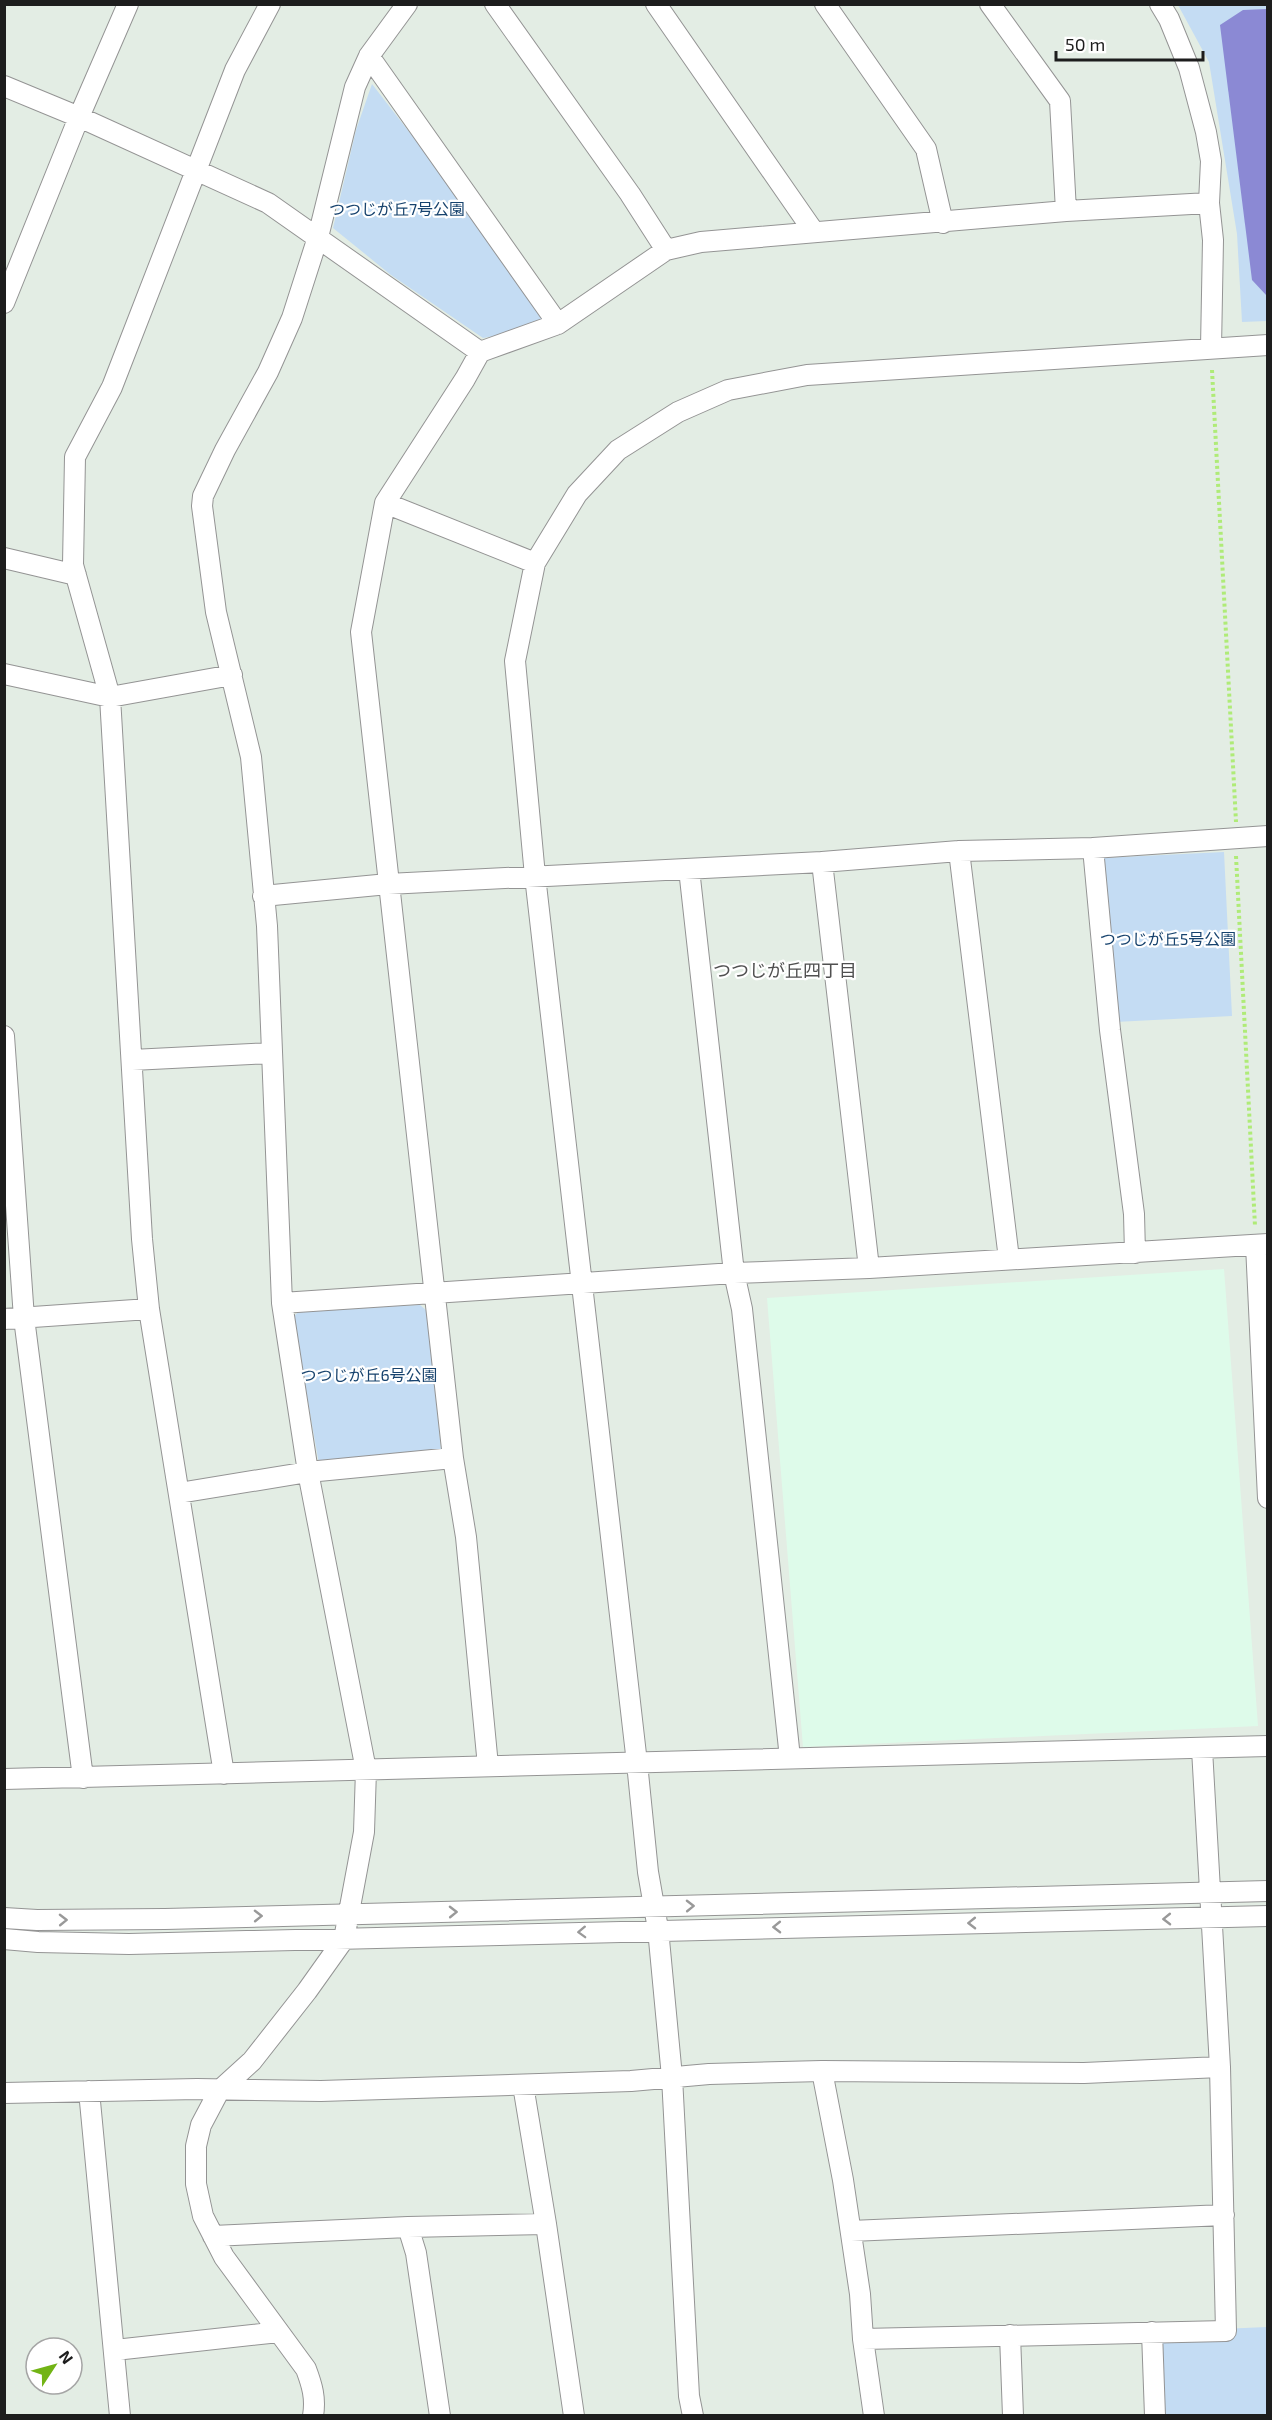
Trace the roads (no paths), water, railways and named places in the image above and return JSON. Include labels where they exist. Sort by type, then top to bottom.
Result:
[{"type":"street","points":[[4,303],[79,117],[128,4]]},
{"type":"street","points":[[224,1774],[149,1309],[142,1239],[110,697],[73,565],[75,457],[112,387],[235,70],[270,4]]},
{"type":"street","points":[[313,2415],[313,2389],[306,2369],[224,2257],[204,2216],[196,2184],[196,2146],[201,2125],[219,2091],[252,2061],[344,1940],[364,1832],[366,1770],[308,1472],[282,1303],[267,926],[251,757],[216,612],[202,517],[203,496],[225,450],[268,372],[292,318],[318,237],[355,87],[369,56],[407,4]]},
{"type":"street","points":[[495,4],[630,194],[666,250]]},
{"type":"street","points":[[656,4],[814,232]]},
{"type":"street","points":[[825,4],[926,149],[943,223]]},
{"type":"street","points":[[990,4],[1060,101],[1066,211]]},
{"type":"street","points":[[1160,4],[1169,19],[1189,68],[1206,132],[1211,161],[1209,203],[1213,240],[1211,348]]},
{"type":"street","points":[[369,56],[558,324]]},
{"type":"street","points":[[4,86],[268,202],[480,352]]},
{"type":"street","points":[[488,1766],[467,1548],[453,1458],[361,632],[385,503],[465,380],[480,352],[558,324],[666,250],[701,242],[814,232],[1066,211],[1209,203]]},
{"type":"street","points":[[693,2415],[689,2396],[672,2078],[658,1929],[648,1872],[638,1763],[535,876],[515,661],[536,563],[577,494],[618,450],[678,412],[728,390],[807,375],[1268,345]]},
{"type":"street","points":[[385,503],[536,563]]},
{"type":"street","points":[[4,558],[76,574]]},
{"type":"street","points":[[4,674],[110,697],[232,675]]},
{"type":"street","points":[[263,896],[388,884],[822,862],[959,851],[1093,848],[1268,836]]},
{"type":"street","points":[[1093,848],[1110,1030],[1134,1214],[1135,1253]]},
{"type":"street","points":[[959,851],[1009,1259]]},
{"type":"street","points":[[822,862],[869,1268]]},
{"type":"street","points":[[689,869],[734,1273],[742,1309],[790,1758]]},
{"type":"street","points":[[4,1035],[24,1318],[83,1778]]},
{"type":"street","points":[[132,1060],[271,1053]]},
{"type":"street","points":[[282,1303],[734,1273],[869,1268],[1262,1245],[1268,1498]]},
{"type":"street","points":[[4,1319],[149,1309]]},
{"type":"street","points":[[179,1493],[308,1472],[453,1458]]},
{"type":"street","points":[[4,1779],[1268,1746]]},
{"type":"street","points":[[863,2339],[1226,2331],[1220,2067],[1202,1749]]},
{"type":"street","points":[[4,1918],[107,1920],[1268,1891]]},
{"type":"street","points":[[4,1939],[129,1944],[344,1940],[658,1929],[1268,1916]]},
{"type":"street","points":[[4,2093],[197,2089],[321,2091],[631,2081],[709,2073],[822,2071],[1084,2073],[1220,2067]]},
{"type":"street","points":[[822,2071],[851,2231],[874,2415]]},
{"type":"street","points":[[523,2085],[574,2415]]},
{"type":"street","points":[[89,2091],[120,2415]]},
{"type":"street","points":[[851,2231],[1224,2215]]},
{"type":"street","points":[[213,2236],[408,2227],[546,2224]]},
{"type":"street","points":[[408,2227],[416,2253],[440,2415]]},
{"type":"street","points":[[115,2350],[279,2332]]},
{"type":"street","points":[[1152,2332],[1155,2415]]},
{"type":"street","points":[[1010,2335],[1013,2415]]},
{"type":"district","name":"つつじが丘四丁目","points":[[785,970]]},
{"type":"park label","name":"つつじが丘7号公園","points":[[397,208]]},
{"type":"park label","name":"つつじが丘5号公園","points":[[1168,938]]},
{"type":"park label","name":"つつじが丘6号公園","points":[[369,1374]]}]
